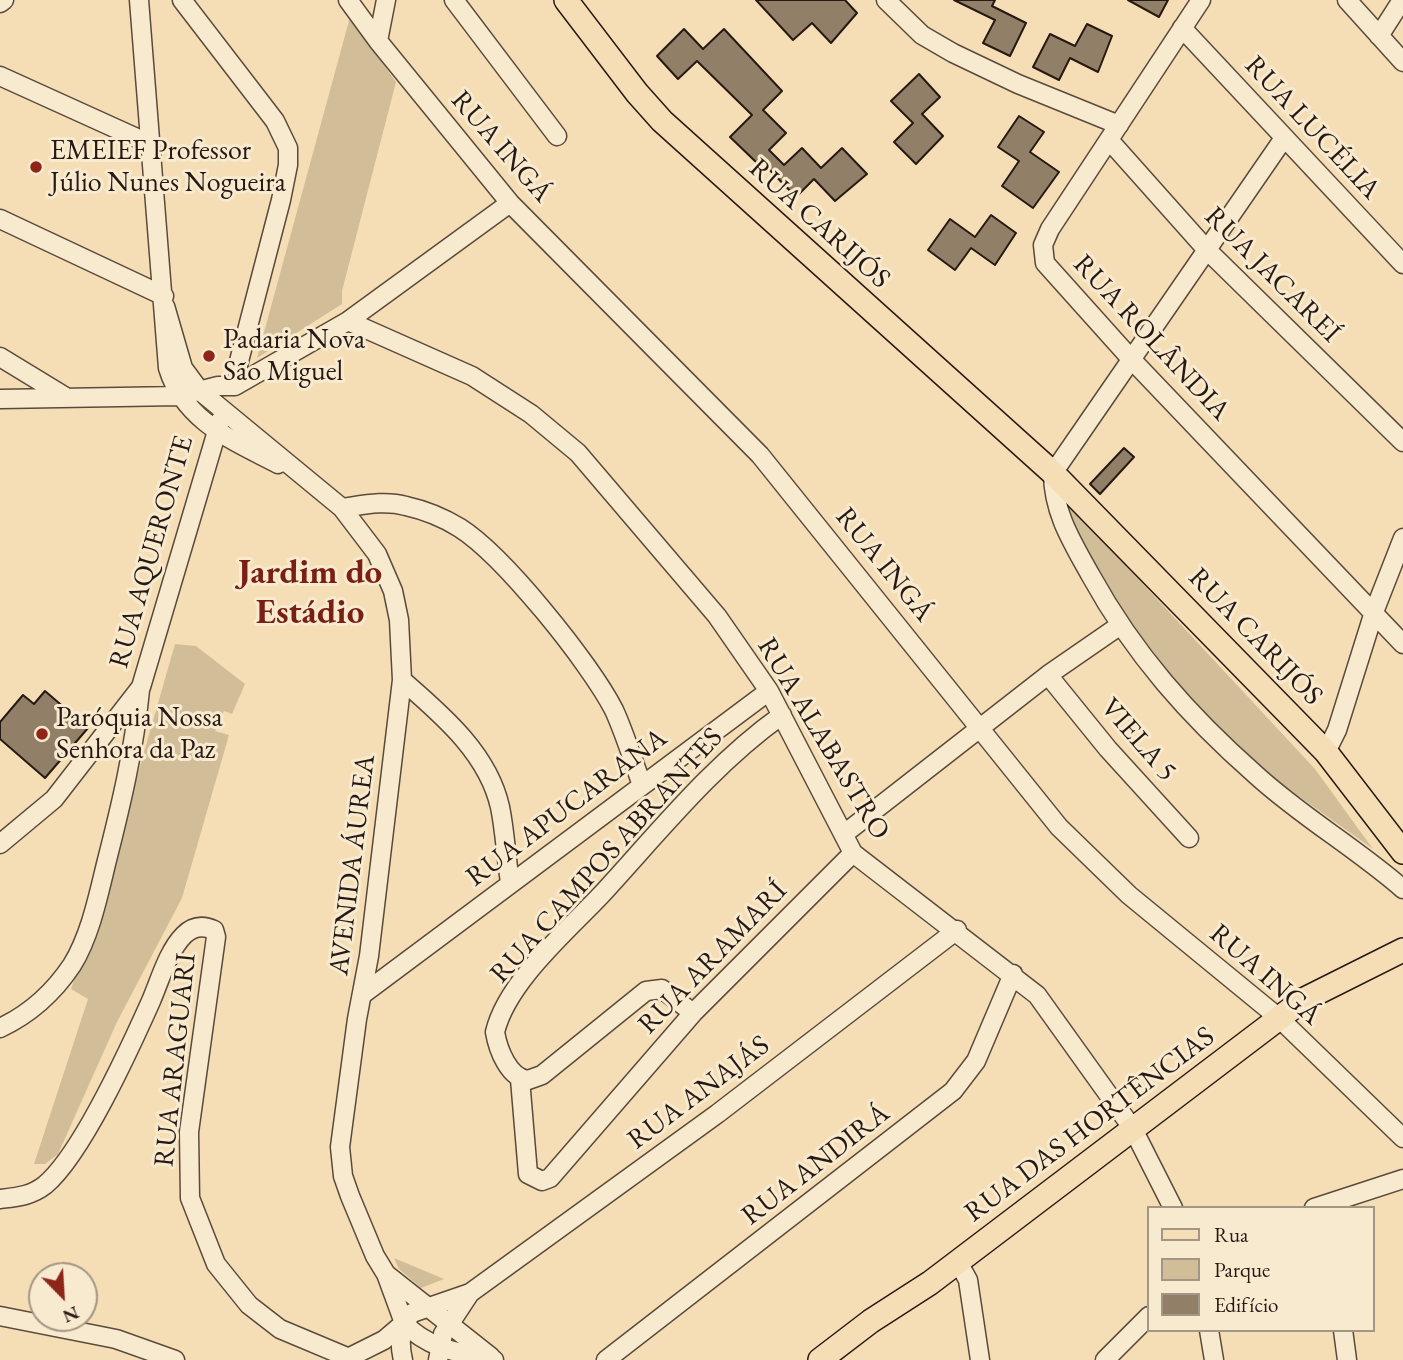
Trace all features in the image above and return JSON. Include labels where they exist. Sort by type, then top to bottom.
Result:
[{"type":"main road","name":"RUA CARIJÓS","points":[[566,0],[637,93],[662,121],[1053,472],[1326,752],[1403,852]]},
{"type":"main road","name":"RUA DAS HORTÊNCIAS","points":[[820,1360],[958,1262],[1303,1000],[1403,950]]},
{"type":"street","points":[[0,3],[4,0]]},
{"type":"street","points":[[139,0],[164,301],[165,357],[179,396]]},
{"type":"street","name":"RUA AQUERONTE","points":[[0,844],[54,799],[141,687],[215,430],[236,385],[238,365],[281,200],[288,165],[288,148],[275,121],[183,0]]},
{"type":"street","name":"RUA INGÁ","points":[[348,0],[378,41],[510,203],[760,455],[983,728],[1059,827],[1129,895],[1279,1018],[1403,1138]]},
{"type":"street","points":[[378,41],[386,0]]},
{"type":"street","points":[[454,0],[557,136]]},
{"type":"street","points":[[886,0],[905,8],[922,35],[953,53],[1018,84],[1119,125]]},
{"type":"street","name":"RUA ROLÂNDIA","points":[[1201,0],[1049,229],[1043,254],[1045,262],[1132,359],[1403,644]]},
{"type":"street","points":[[1347,0],[1403,62]]},
{"type":"street","points":[[1379,36],[1402,0]]},
{"type":"street","name":"RUA LUCÉLIA","points":[[1182,28],[1403,264]]},
{"type":"street","points":[[0,76],[150,144]]},
{"type":"street","points":[[1284,138],[1053,472],[1053,494],[1062,523],[1118,626],[1178,701],[1257,777],[1370,860],[1403,889]]},
{"type":"street","name":"RUA JACAREÍ","points":[[1108,140],[1207,250],[1403,442]]},
{"type":"street","points":[[0,399],[179,396],[218,386],[236,385],[348,321],[510,203]]},
{"type":"street","points":[[0,219],[164,301]]},
{"type":"street","name":"AVENIDA ÁUREA","points":[[164,301],[183,368],[201,391],[342,508],[377,554],[393,591],[399,620],[402,680],[369,956],[357,1019],[340,1147],[343,1176],[350,1196],[375,1256],[387,1274],[404,1323],[399,1339],[403,1360]]},
{"type":"street","name":"RUA ALABASTRO","points":[[348,321],[472,376],[531,414],[578,453],[717,616],[769,691],[853,853],[957,930],[1037,995],[1133,1129],[1171,1206]]},
{"type":"street","points":[[0,357],[64,396]]},
{"type":"street","name":"AVENIDA ÁUREA","points":[[179,396],[195,416],[215,430],[310,481]]},
{"type":"street","points":[[342,508],[376,503],[403,505],[460,528],[485,548],[545,615],[600,684],[615,713],[642,785]]},
{"type":"street","points":[[1326,752],[1337,730],[1374,612],[1403,538]]},
{"type":"street","points":[[844,834],[1048,675],[1118,626]]},
{"type":"street","name":"VIELA 5","points":[[1048,675],[1108,749],[1189,838]]},
{"type":"street","points":[[402,680],[455,727],[492,783],[499,806],[510,882]]},
{"type":"street","points":[[0,1028],[37,1006],[73,963],[82,943],[97,899],[134,750],[141,687]]},
{"type":"street","name":"RUA APUCARANA","points":[[363,993],[769,691]]},
{"type":"street","name":"RUA CAMPOS ABRANTES","points":[[520,1079],[504,1058],[495,1032],[518,985],[707,778],[748,739],[782,715]]},
{"type":"street","name":"RUA ARAMARÍ","points":[[520,1079],[523,1147],[528,1174],[533,1179],[542,1181],[550,1178],[693,1013],[853,853]]},
{"type":"street","name":"RUA ARAGUARI","points":[[0,1199],[31,1194],[46,1185],[66,1163],[138,1029],[176,945],[191,929],[199,927],[214,930],[216,937],[189,1132],[190,1198],[216,1264],[249,1305],[280,1329],[351,1359]]},
{"type":"street","name":"RUA ANAJÁS","points":[[449,1323],[470,1293],[717,1114],[957,930]]},
{"type":"street","points":[[369,956],[397,969]]},
{"type":"street","name":"RUA ANDIRÁ","points":[[606,1360],[953,1091],[976,1061],[1013,974]]},
{"type":"street","points":[[520,1079],[542,1075],[646,991],[662,989],[693,1013]]},
{"type":"street","points":[[1323,1206],[1403,1179]]},
{"type":"street","points":[[958,1262],[968,1280],[980,1360]]},
{"type":"street","name":"AVENIDA ÁUREA","points":[[387,1274],[494,1360]]},
{"type":"street","name":"RUA ANAJÁS","points":[[426,1306],[470,1293]]},
{"type":"street","points":[[351,1359],[384,1340],[412,1313],[426,1306]]},
{"type":"street","points":[[0,1316],[116,1339],[175,1360]]},
{"type":"street","points":[[1105,1360],[1148,1318]]},
{"type":"street","points":[[404,1323],[439,1354],[494,1360]]},
{"type":"street","points":[[439,1354],[449,1323]]},
{"type":"street","points":[[1209,1332],[1214,1360]]},
{"type":"street","points":[[1343,1332],[1348,1360]]},
{"type":"green space","points":[[350,17],[396,82],[342,291],[342,304],[257,358]]},
{"type":"green space","points":[[1064,504],[1078,514],[1315,769],[1373,849],[1259,768],[1185,693],[1120,615],[1090,561]]},
{"type":"green space","points":[[175,644],[196,646],[245,684],[232,714],[224,711],[215,731],[229,735],[182,898],[117,1022],[58,1154],[45,1164],[34,1164],[88,999],[71,989],[97,916]]},
{"type":"green space","points":[[394,1258],[444,1279],[421,1288],[399,1269]]},
{"type":"building","points":[[756,0],[845,0],[857,13],[831,43],[812,23],[793,40]]},
{"type":"building","points":[[954,0],[995,0],[992,6],[1026,23],[1010,56],[983,43],[995,20]]},
{"type":"building","points":[[1128,0],[1168,0],[1159,17]]},
{"type":"building","points":[[1087,24],[1112,36],[1098,72],[1070,58],[1059,80],[1033,67],[1050,34],[1075,46]]},
{"type":"building","points":[[684,29],[703,49],[724,29],[782,91],[763,110],[786,133],[769,150],[784,165],[802,148],[821,168],[842,148],[867,174],[835,201],[814,179],[796,197],[760,160],[757,163],[730,137],[752,115],[697,61],[678,79],[657,56]]},
{"type":"building","points":[[919,74],[940,97],[922,114],[943,136],[916,164],[894,142],[913,123],[891,101]]},
{"type":"building","points":[[1019,116],[1044,132],[1030,152],[1059,172],[1033,208],[1002,186],[1019,161],[998,147]]},
{"type":"building","points":[[991,215],[1016,233],[995,265],[971,248],[955,270],[928,250],[950,219],[975,237]]},
{"type":"building","points":[[1124,448],[1134,457],[1100,494],[1090,484]]},
{"type":"building","name":"Paróquia Nossa Senhora da Paz","points":[[45,691],[88,728],[45,778],[0,739],[0,722],[23,695],[34,704]]},
{"type":"place","name":"EMEIEF Professor Júlio Nunes Nogueira","points":[[36,167]]},
{"type":"place","name":"Padaria Nova São Miguel","points":[[209,356]]},
{"type":"place","name":"Paróquia Nossa Senhora da Paz","points":[[42,734]]},
{"type":"district","name":"Jardim do Estádio","points":[[310,593]]}]
